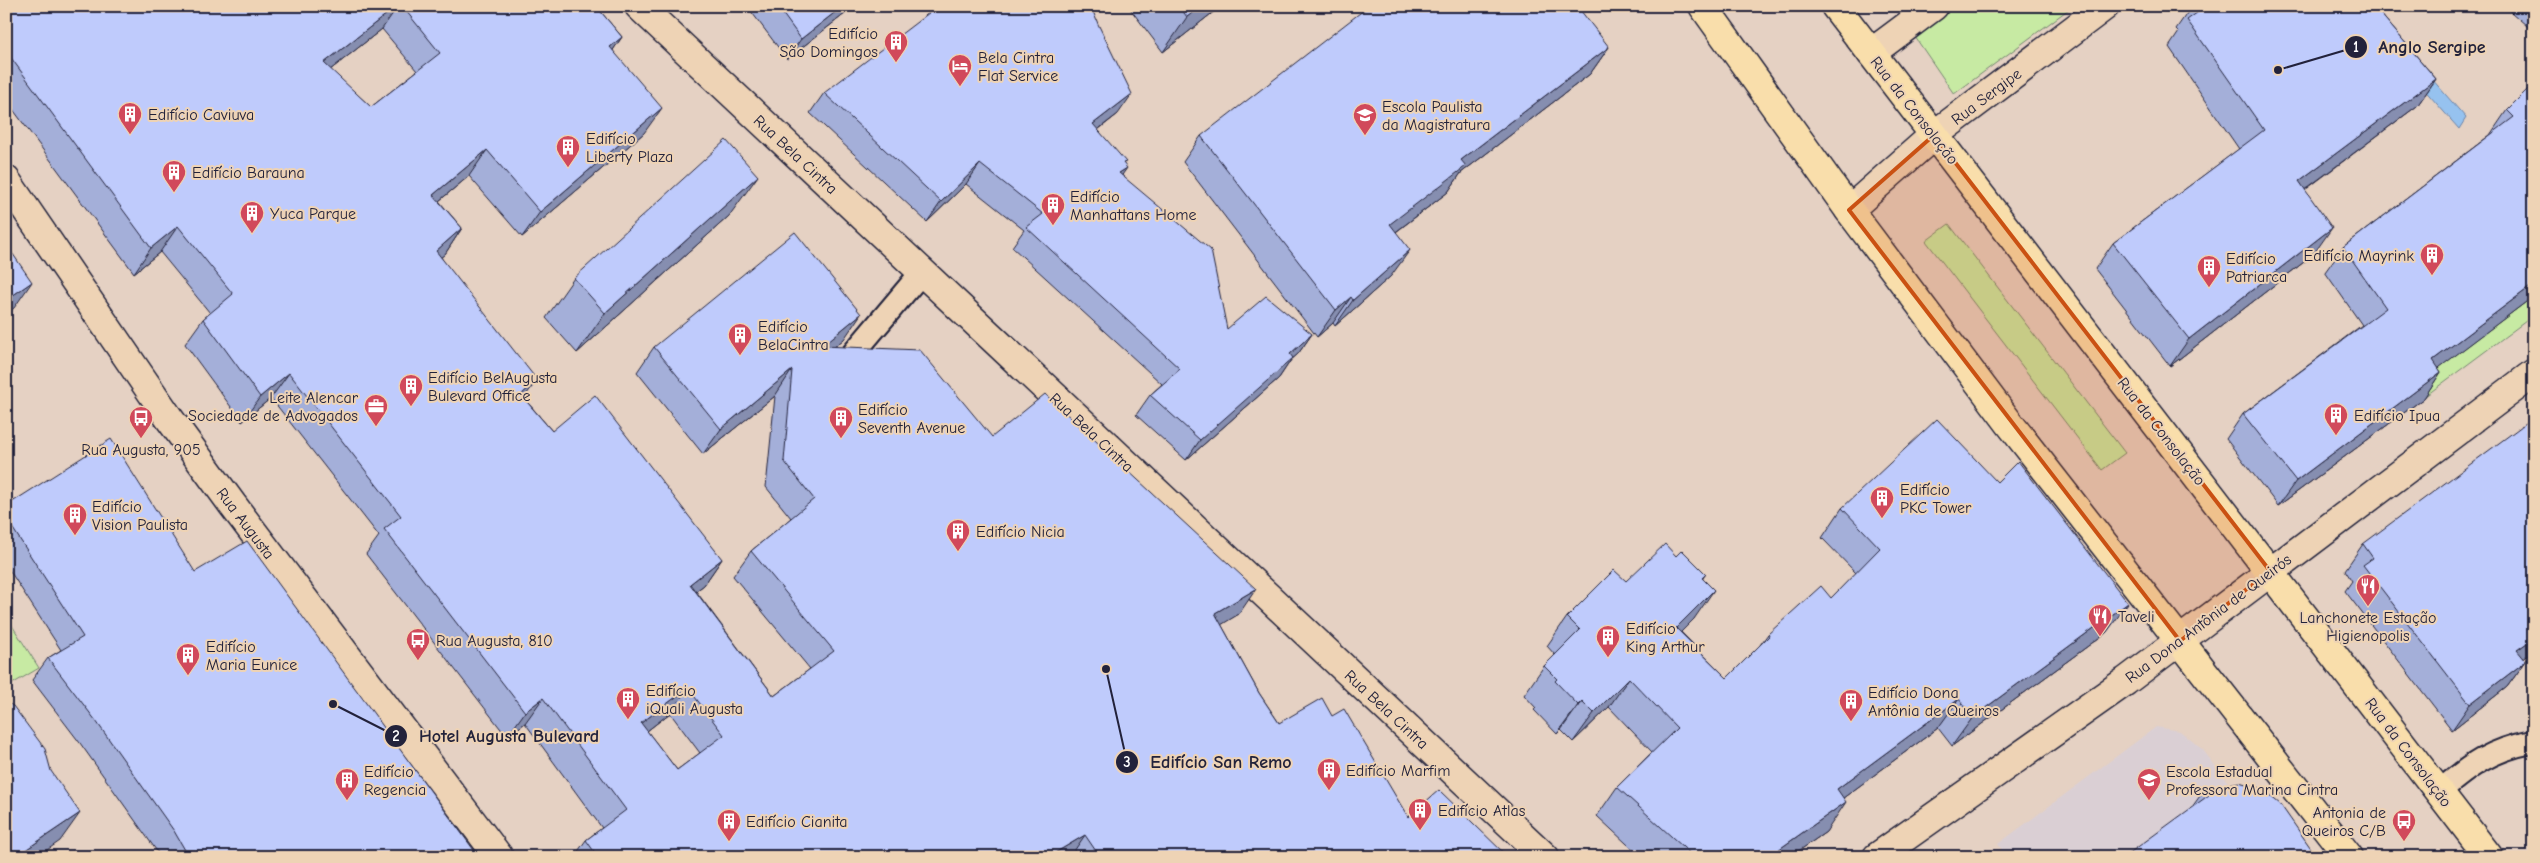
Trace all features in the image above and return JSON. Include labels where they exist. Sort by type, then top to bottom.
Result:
[{"type":"main road","points":[[1703,6],[1849,210],[2010,424],[2349,857]]},
{"type":"main road","name":"Rua da Consolação","points":[[1835,6],[2489,857]]},
{"type":"street","name":"Rua Bela Cintra","points":[[639,6],[1545,857]]},
{"type":"street","points":[[1871,53],[1934,6]]},
{"type":"street","name":"Rua Sergipe","points":[[1849,210],[1934,135],[2105,6]]},
{"type":"street","name":"Rua Augusta","points":[[6,180],[169,418],[499,857]]},
{"type":"street","name":"Rua Dona Antônia de Queirós","points":[[1877,857],[2180,641],[2534,373]]},
{"type":"lane","points":[[852,354],[922,272]]},
{"type":"lane","points":[[2439,792],[2478,760],[2508,746],[2533,742]]},
{"type":"highlighted area","points":[[1934,135],[2270,571],[2180,641],[1849,210]]},
{"type":"shaded area","name":"Escola Estadual Professora Marina Cintra","points":[[2156,727],[2180,731],[2203,750],[2285,857],[2007,857],[1998,844]]},
{"type":"green space","points":[[1951,6],[2073,6],[1954,94],[1913,34]]},
{"type":"green space","points":[[1949,224],[2125,453],[2102,470],[1926,241]]},
{"type":"green space","points":[[2534,296],[2534,315],[2424,397],[2411,380]]},
{"type":"green space","points":[[6,616],[39,668],[7,687],[6,686]]},
{"type":"water","points":[[2403,46],[2466,118],[2459,129],[2393,54]]},
{"type":"building","points":[[6,6],[397,6],[324,63],[371,107],[440,53],[402,6],[596,6],[622,37],[610,47],[662,108],[540,212],[487,150],[433,195],[462,228],[436,251],[537,380],[521,395],[552,431],[595,395],[722,559],[690,584],[774,696],[834,651],[751,551],[814,499],[784,461],[792,370],[721,429],[654,347],[795,232],[861,314],[822,346],[920,350],[992,437],[1045,394],[1256,589],[1215,613],[1259,693],[1279,723],[1322,698],[1332,716],[1344,709],[1408,817],[1439,790],[1508,857],[1100,857],[1085,835],[1048,857],[598,857],[586,840],[626,810],[543,698],[525,712],[384,529],[401,516],[289,373],[260,397],[203,319],[233,294],[178,226],[151,248],[6,51]],"holes":[[[688,688],[724,735],[677,770],[641,723]]]},
{"type":"building","points":[[777,6],[843,6],[801,39]]},
{"type":"building","points":[[938,6],[1091,6],[1132,94],[1093,124],[1126,162],[1123,163],[1127,168],[1119,173],[1211,250],[1227,329],[1266,296],[1312,334],[1290,354],[1293,358],[1200,440],[1150,395],[1180,369],[1026,227],[1043,214],[980,164],[941,202],[824,93]]},
{"type":"building","points":[[1179,6],[1201,6],[1187,17]]},
{"type":"building","name":"Escola Paulista da Magistratura","points":[[1369,6],[1577,6],[1609,47],[1461,160],[1466,166],[1390,224],[1410,250],[1353,300],[1351,297],[1336,310],[1201,136]]},
{"type":"building","points":[[2198,6],[2374,6],[2436,79],[2299,181],[2332,228],[2189,339],[2113,243],[2264,130],[2187,20],[2201,10]]},
{"type":"building","points":[[2534,83],[2534,284],[2433,360],[2441,372],[2296,481],[2243,414],[2386,308],[2343,247],[2514,117],[2507,110]]},
{"type":"building","points":[[726,140],[758,176],[605,313],[574,278]]},
{"type":"building","points":[[6,244],[32,282],[6,300]]},
{"type":"building","points":[[2534,417],[2534,638],[2517,650],[2526,661],[2470,704],[2363,565],[2373,558],[2363,544]]},
{"type":"building","points":[[1937,419],[1997,482],[2018,461],[2128,603],[1973,717],[1959,699],[1837,789],[1846,802],[1768,857],[1694,857],[1617,787],[1677,728],[1629,678],[1594,713],[1582,701],[1578,705],[1555,681],[1557,679],[1544,666],[1580,630],[1567,617],[1614,570],[1626,581],[1665,544],[1676,556],[1682,550],[1706,574],[1702,578],[1714,590],[1676,628],[1727,678],[1769,636],[1768,634],[1821,586],[1831,598],[1880,548],[1842,508]]},
{"type":"building","points":[[111,439],[195,572],[247,541],[479,857],[189,857],[174,831],[96,721],[48,658],[83,637],[6,518],[6,506]]},
{"type":"building","points":[[6,702],[13,706],[45,749],[51,771],[80,813],[15,857],[6,857]]},
{"type":"building","points":[[2239,782],[2260,788],[2280,804],[2317,857],[2124,857],[2209,795],[2205,789]]},
{"type":"place","name":"Edifício São Domingos","points":[[896,63]]},
{"type":"place","name":"Anglo Sergipe","points":[[2278,70]]},
{"type":"place","name":"Bela Cintra Flat Service","points":[[960,87]]},
{"type":"place","name":"Edifício Caviuva","points":[[130,135]]},
{"type":"place","name":"Escola Paulista da Magistratura","points":[[1365,136]]},
{"type":"place","name":"Edifício Liberty Plaza","points":[[568,168]]},
{"type":"place","name":"Edifício Barauna","points":[[174,193]]},
{"type":"place","name":"Edifício Manhattans Home","points":[[1053,226]]},
{"type":"place","name":"Yuca Parque","points":[[252,234]]},
{"type":"place","name":"Edifício Mayrink","points":[[2432,276]]},
{"type":"place","name":"Edifício Patriarca","points":[[2209,288]]},
{"type":"place","name":"Edifício BelaCintra","points":[[740,356]]},
{"type":"place","name":"Edifício BelAugusta Bulevard Office","points":[[411,407]]},
{"type":"place","name":"Leite Alencar Sociedade de Advogados","points":[[376,427]]},
{"type":"place","name":"Edifício Ipua","points":[[2336,436]]},
{"type":"place","name":"Rua Augusta, 905","points":[[141,439]]},
{"type":"place","name":"Edifício Seventh Avenue","points":[[841,439]]},
{"type":"place","name":"Edifício PKC Tower","points":[[1882,519]]},
{"type":"place","name":"Edifício Vision Paulista","points":[[75,536]]},
{"type":"place","name":"Edifício Nicia","points":[[958,552]]},
{"type":"place","name":"Lanchonete Estação Higienopolis","points":[[2368,607]]},
{"type":"place","name":"Taveli","points":[[2100,637]]},
{"type":"place","name":"Edifício King Arthur","points":[[1608,658]]},
{"type":"place","name":"Rua Augusta, 810","points":[[418,661]]},
{"type":"place","name":"Edifício San Remo","points":[[1106,669]]},
{"type":"place","name":"Edifício Maria Eunice","points":[[188,676]]},
{"type":"place","name":"Hotel Augusta Bulevard","points":[[333,704]]},
{"type":"place","name":"Edifício iQuali Augusta","points":[[628,720]]},
{"type":"place","name":"Edifício Dona Antônia de Queiros","points":[[1851,722]]},
{"type":"place","name":"Edifício Marfim","points":[[1329,791]]},
{"type":"place","name":"Edifício Regencia","points":[[347,801]]},
{"type":"place","name":"Escola Estadual Professora Marina Cintra","points":[[2149,801]]},
{"type":"place","name":"Edifício Atlas","points":[[1420,831]]},
{"type":"place","name":"Edifício Cianita","points":[[729,842]]},
{"type":"place","name":"Antonia de Queiros C/B","points":[[2404,842]]}]
